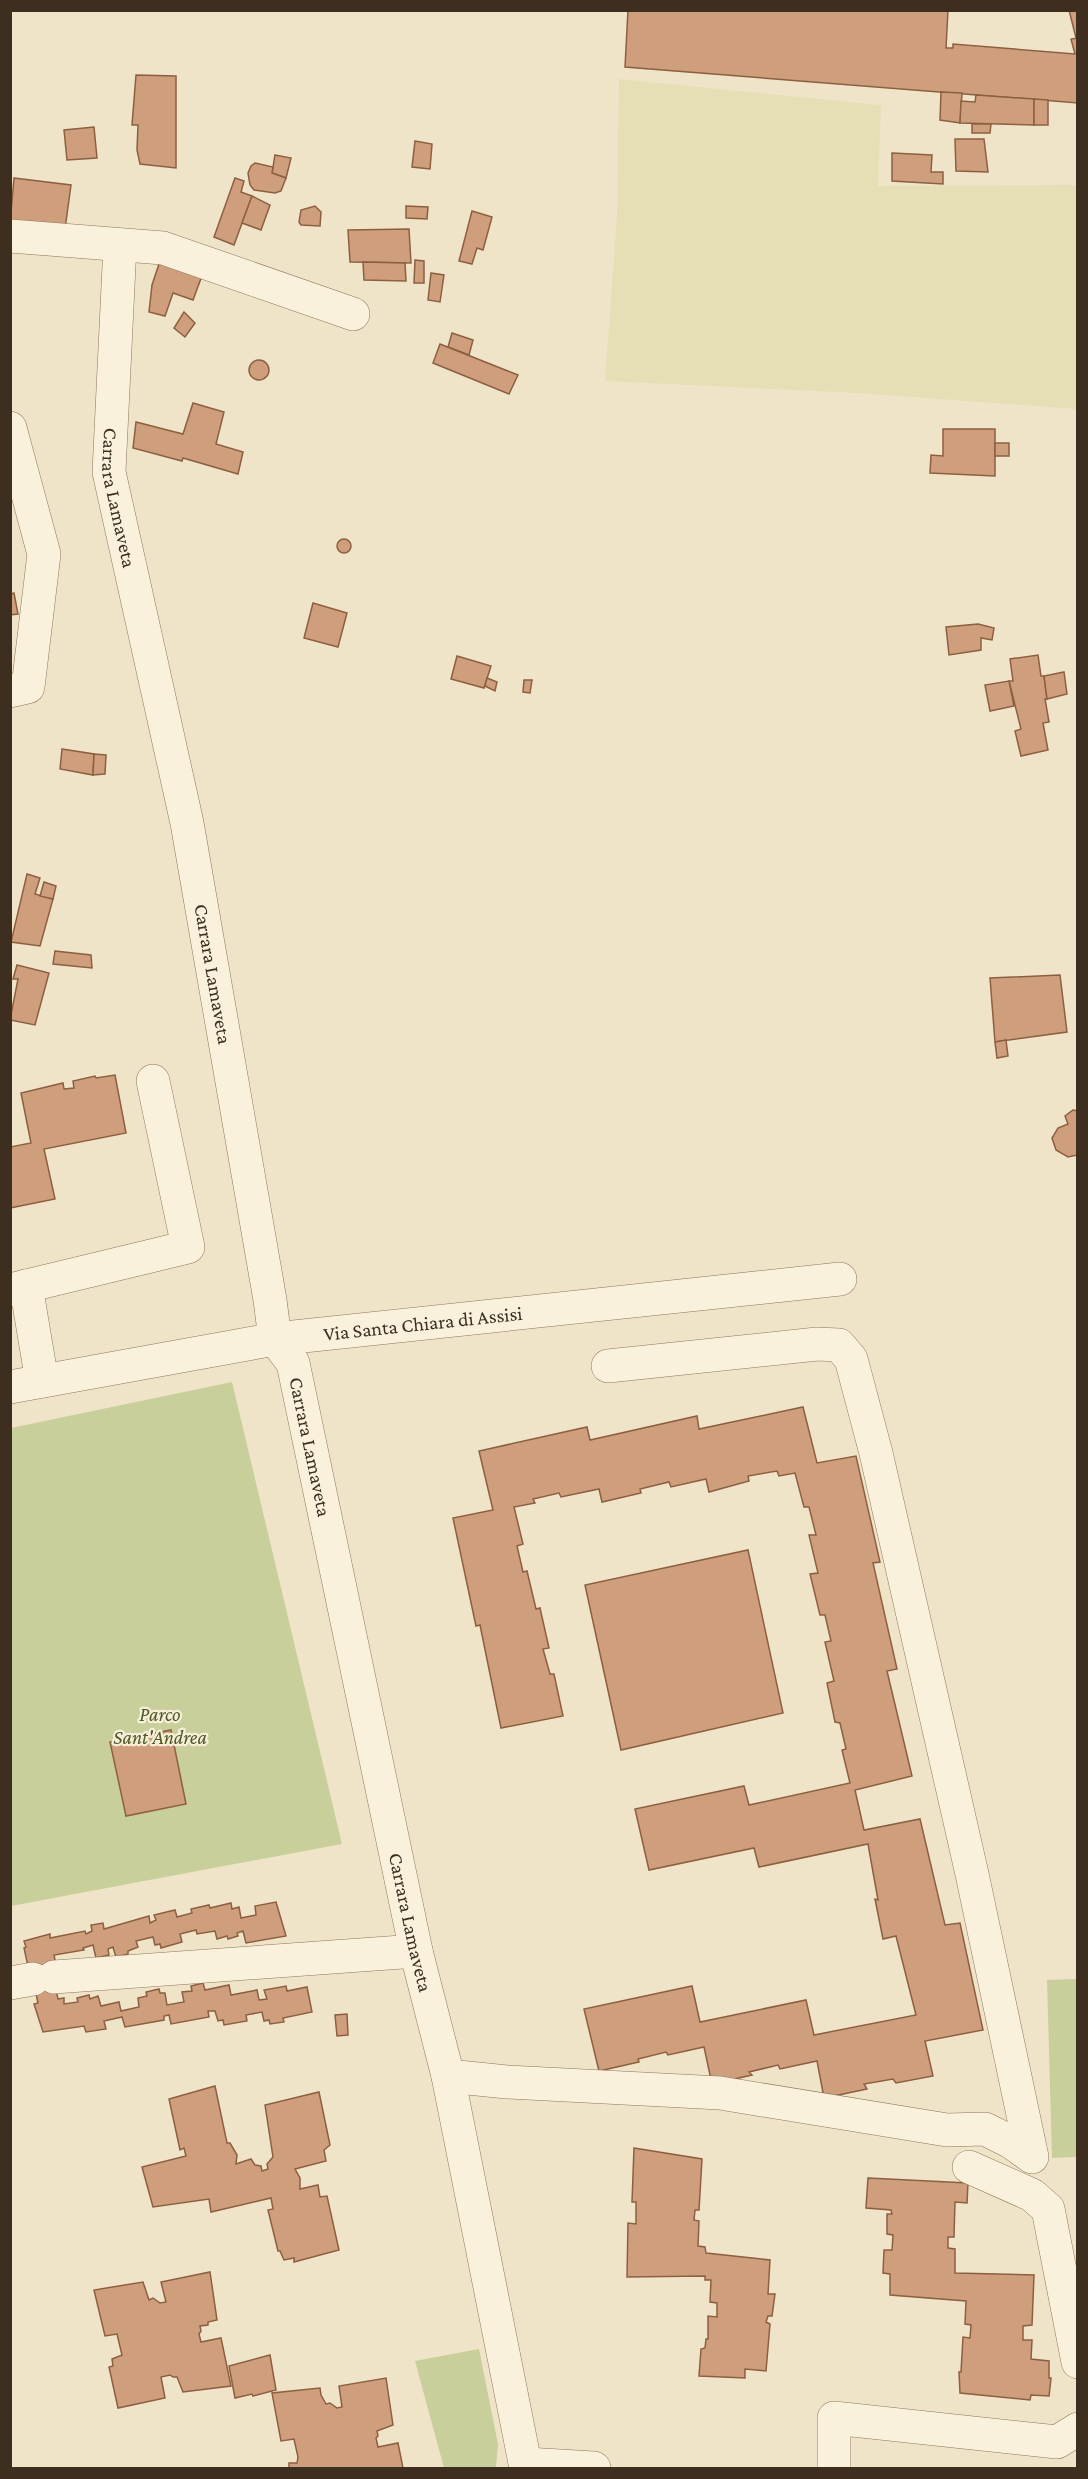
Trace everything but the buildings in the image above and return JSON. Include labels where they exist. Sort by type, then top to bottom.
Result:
[{"type":"street","points":[[10,236],[163,248],[353,314]]},
{"type":"street","name":"Carrara Lamaveta","points":[[120,245],[109,472],[187,823],[275,1339],[293,1363],[416,1951],[448,2076],[526,2466]]},
{"type":"street","points":[[10,691],[28,687],[44,554],[13,446]]},
{"type":"street","points":[[26,1384],[18,1288],[188,1246],[153,1081]]},
{"type":"street","name":"Via Santa Chiara di Assisi","points":[[26,1384],[275,1339],[840,1279]]},
{"type":"street","points":[[448,2076],[507,2082],[720,2093],[947,2130],[985,2129],[1011,2142],[1032,2157],[972,1874],[876,1452],[851,1359],[839,1345],[817,1344],[608,1366]]},
{"type":"street","points":[[32,1980],[416,1951]]},
{"type":"street","points":[[969,2167],[1032,2195],[1048,2210],[1077,2362]]},
{"type":"street","points":[[834,2469],[834,2418],[1057,2442],[1077,2430]]},
{"type":"street","points":[[526,2466],[594,2469]]},
{"type":"shaded area","points":[[619,79],[881,105],[878,186],[1077,185],[1077,409],[858,393],[605,381],[617,217]]},
{"type":"green space","name":"Parco Sant'Andrea","points":[[232,1382],[342,1844],[11,1906],[11,1428]]},
{"type":"green space","points":[[1077,1979],[1077,2157],[1052,2158],[1047,1980]]},
{"type":"green space","points":[[479,2349],[498,2444],[496,2468],[444,2468],[415,2361]]}]
